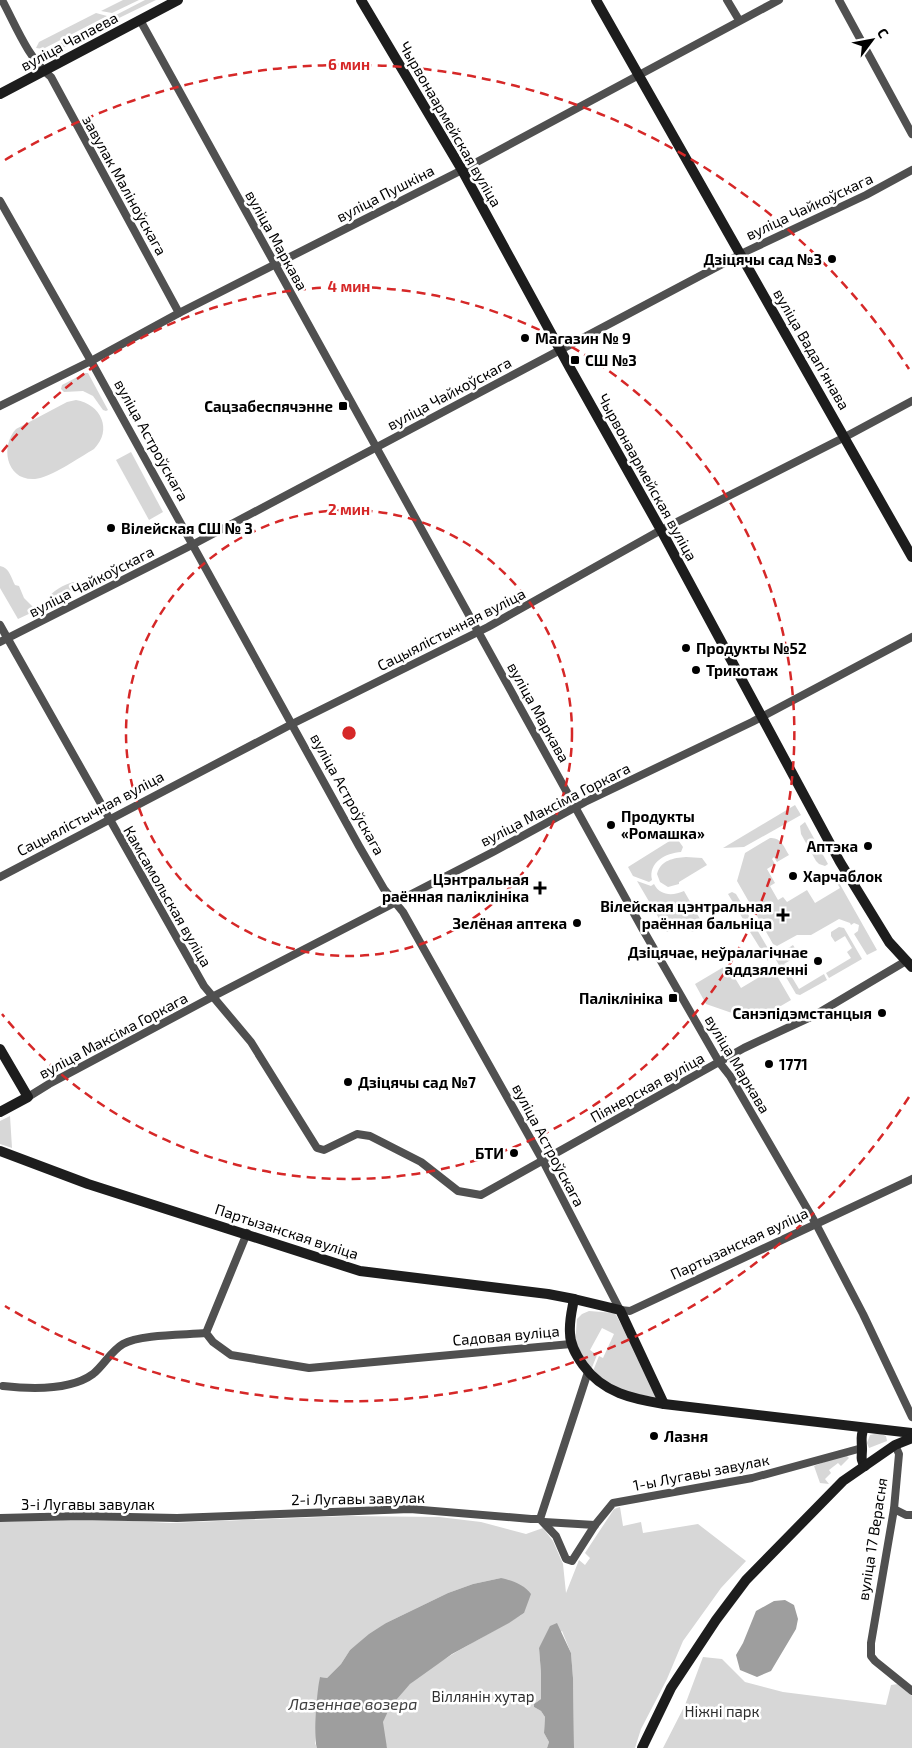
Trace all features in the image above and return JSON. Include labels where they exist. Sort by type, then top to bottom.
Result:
[{"type":"main road","name":"вуліца Чапаева","points":[[0,94],[178,0]]},
{"type":"main road","name":"Чырвонаармейская вуліца","points":[[361,0],[462,170],[661,530],[840,862],[889,942],[909,964]]},
{"type":"main road","name":"вуліца Вадапʼянава","points":[[596,0],[912,557]]},
{"type":"main road","points":[[0,1049],[28,1097],[0,1112]]},
{"type":"main road","name":"Партызанская вуліца","points":[[0,1151],[88,1184],[247,1233],[360,1271],[492,1286],[574,1299],[620,1310]]},
{"type":"main road","points":[[571,1344],[570,1321],[574,1299]]},
{"type":"main road","name":"вуліца Астроўскага","points":[[620,1310],[664,1404]]},
{"type":"main road","name":"Садовая вуліца","points":[[571,1344],[588,1372],[596,1380],[614,1392],[626,1397],[664,1404],[912,1432]]},
{"type":"main road","points":[[864,1428],[860,1438],[861,1458],[865,1466]]},
{"type":"main road","points":[[642,1748],[671,1688],[704,1636],[734,1595],[843,1481],[895,1445],[912,1438]]},
{"type":"street","name":"завулак Маліноўскага","points":[[2,0],[32,56],[44,72],[51,77],[179,313]]},
{"type":"street","points":[[727,0],[740,20]]},
{"type":"street","name":"вуліца Пушкіна","points":[[0,406],[462,170],[638,74],[780,0]]},
{"type":"street","points":[[839,0],[912,134]]},
{"type":"street","name":"вуліца Маркава","points":[[140,20],[478,632],[719,1062],[730,1076],[816,1224],[863,1314],[912,1417]]},
{"type":"street","name":"вуліца Чайкоўскага","points":[[0,642],[192,545],[741,254],[866,195],[912,170]]},
{"type":"street","name":"вуліца Астроўскага","points":[[0,201],[91,361],[369,863],[384,889],[403,912],[543,1161],[620,1310]]},
{"type":"street","name":"Сацыялістычная вуліца","points":[[0,877],[292,724],[478,632],[661,530],[912,401]]},
{"type":"street","name":"Камсамольская вуліца","points":[[0,625],[109,820],[212,997]]},
{"type":"street","name":"вуліца Максіма Горкага","points":[[28,1097],[212,997],[576,807],[762,717],[912,637]]},
{"type":"street","name":"Піянерская вуліца","points":[[212,997],[251,1042],[317,1148],[324,1150],[357,1134],[370,1136],[421,1162],[458,1191],[481,1195],[744,1048],[815,1015],[909,964]]},
{"type":"street","name":"Партызанская вуліца","points":[[620,1310],[630,1311],[912,1178]]},
{"type":"street","points":[[3,1386],[27,1389],[67,1385],[91,1375],[105,1363],[114,1351],[124,1344],[144,1338],[206,1333],[247,1233]]},
{"type":"street","name":"Садовая вуліца","points":[[206,1333],[213,1342],[231,1355],[309,1368],[571,1344]]},
{"type":"street","points":[[542,1520],[588,1372]]},
{"type":"street","name":"вуліца 17 Верасня","points":[[895,1445],[900,1454],[894,1509],[871,1643],[871,1656],[912,1691]]},
{"type":"street","name":"1-ы Лугавы завулак","points":[[542,1520],[556,1536],[566,1559],[572,1561],[595,1525],[613,1503],[752,1478],[862,1448]]},
{"type":"street","name":"2-і Лугавы завулак","points":[[176,1518],[410,1509],[595,1525]]},
{"type":"street","points":[[894,1509],[906,1515],[912,1515]]},
{"type":"street","name":"3-і Лугавы завулак","points":[[0,1518],[81,1516],[176,1518]]},
{"type":"green space","points":[[123,0],[139,0],[112,13],[101,11]]},
{"type":"green space","points":[[145,0],[156,0],[119,18],[114,16]]},
{"type":"green space","points":[[96,13],[107,16],[43,49],[36,48],[39,42]]},
{"type":"green space","points":[[111,17],[109,24],[51,54],[48,53],[49,49]]},
{"type":"green space","points":[[88,373],[108,410],[103,410],[93,396],[83,391],[64,392],[61,389],[62,385]]},
{"type":"green space","points":[[76,400],[85,402],[92,407],[102,419],[103,434],[100,442],[94,449],[57,471],[41,478],[25,478],[12,469],[7,453],[11,436],[16,429],[67,402]]},
{"type":"green space","points":[[131,452],[163,512],[149,520],[116,460]]},
{"type":"green space","points":[[0,566],[6,569],[15,585],[19,586],[24,598],[33,607],[33,612],[18,619],[0,588]]},
{"type":"green space","points":[[73,582],[79,584],[80,587],[50,603],[48,599],[52,593]]},
{"type":"green space","points":[[795,805],[801,815],[744,847],[723,848]]},
{"type":"green space","points":[[805,822],[828,864],[825,866],[816,861],[801,834],[800,826]]},
{"type":"green space","points":[[676,837],[683,847],[681,852],[670,854],[655,863],[651,874],[652,880],[649,882],[633,876],[628,867]]},
{"type":"green space","points":[[770,838],[780,841],[789,855],[777,862],[774,857],[772,859],[775,864],[767,869],[775,883],[770,886],[778,900],[783,897],[787,902],[807,890],[815,903],[840,888],[833,877],[833,872],[877,950],[867,955],[854,934],[858,931],[859,925],[854,923],[851,925],[839,919],[811,935],[797,935],[777,946],[773,944],[737,881],[745,853]]},
{"type":"green space","points":[[686,857],[702,858],[707,865],[679,882],[679,884],[668,887],[660,882],[657,874],[661,866],[672,859]]},
{"type":"green space","points":[[637,881],[651,886],[654,884],[660,891],[667,894],[676,894],[684,891],[704,926],[692,932],[686,921],[667,932]]},
{"type":"green space","points":[[732,892],[736,894],[752,921],[746,924],[728,894]]},
{"type":"green space","points":[[839,927],[844,928],[862,959],[829,978],[826,973],[851,958],[847,952],[852,948],[845,936],[835,942],[831,936],[831,932]]},
{"type":"green space","points":[[756,928],[769,950],[768,961],[750,932]]},
{"type":"green space","points":[[793,945],[799,955],[784,964],[799,989],[824,974],[827,980],[800,995],[796,994],[776,960],[781,953]]},
{"type":"green space","points":[[727,965],[741,988],[773,969],[791,1000],[755,1021],[706,1004],[695,984]]},
{"type":"green space","points":[[10,1116],[12,1148],[0,1144],[0,1121]]},
{"type":"green space","points":[[589,1311],[615,1313],[625,1332],[629,1334],[659,1398],[619,1391],[593,1371],[599,1356],[603,1358],[614,1334],[602,1328],[590,1350],[597,1355],[591,1370],[575,1344],[577,1319]]},
{"type":"green space","points":[[879,1433],[886,1436],[887,1441],[869,1448],[867,1443],[870,1435]]},
{"type":"green space","points":[[845,1454],[849,1458],[841,1466],[838,1463],[829,1470],[831,1473],[825,1479],[829,1484],[820,1483],[814,1466]]},
{"type":"green space","name":"Віллянін хутар","points":[[620,1507],[623,1526],[641,1522],[643,1533],[698,1524],[746,1561],[721,1588],[683,1641],[667,1679],[641,1729],[635,1748],[574,1748],[571,1653],[562,1631],[539,1648],[541,1699],[534,1704],[534,1707],[541,1711],[545,1717],[544,1733],[549,1742],[547,1748],[387,1748],[383,1722],[391,1705],[405,1689],[444,1660],[524,1613],[501,1578],[473,1584],[448,1593],[386,1623],[350,1650],[341,1664],[327,1678],[320,1677],[315,1743],[317,1748],[0,1748],[0,1522],[95,1519],[170,1523],[348,1516],[439,1517],[481,1522],[526,1534],[543,1528],[553,1541],[563,1564],[566,1593],[579,1560],[585,1565],[590,1558],[585,1553],[614,1509]]},
{"type":"green space","name":"Ніжні парк","points":[[703,1657],[722,1659],[745,1682],[783,1692],[886,1705],[891,1685],[898,1684],[912,1696],[912,1748],[663,1748],[685,1705]]},
{"type":"water","name":"Лазеннае возера","points":[[501,1578],[522,1586],[531,1594],[524,1613],[452,1654],[410,1684],[390,1707],[383,1722],[387,1748],[317,1748],[315,1724],[320,1677],[327,1678],[341,1664],[350,1650],[386,1623],[448,1593],[473,1584]]},
{"type":"water","points":[[785,1600],[794,1605],[798,1619],[796,1629],[771,1671],[757,1677],[740,1670],[736,1655],[756,1611],[774,1601]]},
{"type":"water","points":[[557,1623],[571,1653],[574,1748],[547,1748],[549,1742],[544,1733],[545,1717],[541,1711],[534,1707],[534,1704],[541,1699],[539,1648],[550,1626]]},
{"type":"place","name":"Дзіцячы сад №3","points":[[832,259]]},
{"type":"place","name":"Магазин № 9","points":[[525,338]]},
{"type":"place","name":"СШ №3","points":[[575,360]]},
{"type":"place","name":"Сацзабеспячэнне","points":[[343,406]]},
{"type":"place","name":"Вілейская СШ № 3","points":[[111,528]]},
{"type":"place","name":"Продукты №52","points":[[686,648]]},
{"type":"place","name":"Трикотаж","points":[[696,670]]},
{"type":"place","name":"Продукты «Ромашка»","points":[[611,825]]},
{"type":"place","name":"Аптэка","points":[[868,846]]},
{"type":"place","name":"Харчаблок","points":[[793,876]]},
{"type":"place","name":"Цэнтральная раённая паліклініка","points":[[540,888]]},
{"type":"place","name":"Вілейская цэнтральная раённая бальніца","points":[[783,915]]},
{"type":"place","name":"Зелёная аптека","points":[[577,923]]},
{"type":"place","name":"Дзіцячае, неўралагічнае аддзяленні","points":[[818,961]]},
{"type":"place","name":"Паліклініка","points":[[673,998]]},
{"type":"place","name":"Санэпідэмстанцыя","points":[[882,1013]]},
{"type":"place","name":"1771","points":[[769,1064]]},
{"type":"place","name":"Дзіцячы сад №7","points":[[348,1082]]},
{"type":"place","name":"БТИ","points":[[514,1153]]},
{"type":"place","name":"Лазня","points":[[654,1436]]}]
